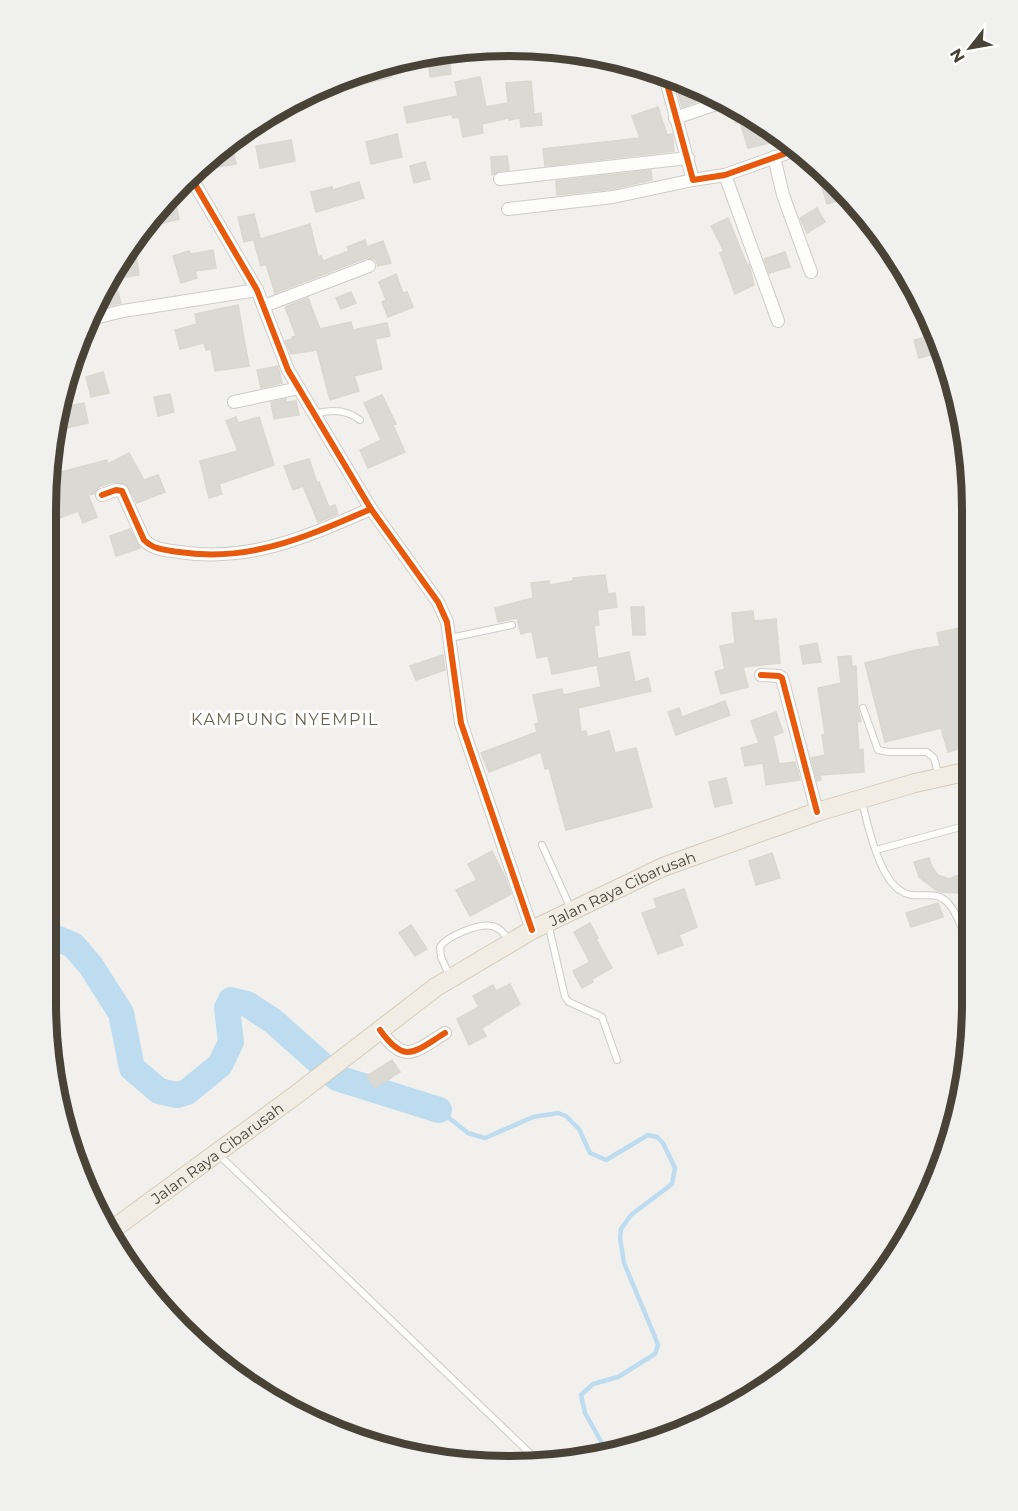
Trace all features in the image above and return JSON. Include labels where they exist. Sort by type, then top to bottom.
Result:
[{"type":"main road","name":"Jalan Raya Cibarusah","points":[[115,1227],[215,1152],[341,1062],[450,978],[510,942],[572,909],[663,867],[861,798],[962,772]]},
{"type":"street","points":[[667,84],[693,180]]},
{"type":"street","points":[[675,118],[715,105]]},
{"type":"street","points":[[508,209],[613,197],[725,175],[789,152]]},
{"type":"street","points":[[774,157],[790,215],[811,272]]},
{"type":"street","points":[[500,179],[688,158]]},
{"type":"street","points":[[725,175],[778,321]]},
{"type":"street","points":[[194,182],[256,290],[282,358],[314,415],[371,509],[438,602],[447,622],[461,723],[540,926]]},
{"type":"street","points":[[264,306],[369,266]]},
{"type":"street","points":[[98,317],[123,311],[256,290]]},
{"type":"street","points":[[234,402],[299,388]]},
{"type":"street","points":[[102,495],[116,490],[122,491],[144,540],[150,546],[189,553],[251,553],[308,536],[371,509]]},
{"type":"street","points":[[761,675],[782,678],[817,812]]},
{"type":"street","points":[[380,1030],[395,1049],[408,1052],[417,1050],[445,1033]]},
{"type":"lane","points":[[314,415],[326,411],[340,411],[351,413],[360,420]]},
{"type":"lane","points":[[449,638],[512,625]]},
{"type":"lane","points":[[863,708],[878,750],[927,752],[934,758],[940,777]]},
{"type":"lane","points":[[861,798],[883,868],[897,888],[911,896],[937,896],[944,900],[951,906],[962,929]]},
{"type":"lane","points":[[876,850],[962,827]]},
{"type":"lane","points":[[542,845],[572,909]]},
{"type":"lane","points":[[450,978],[441,957],[440,947],[443,942],[460,933],[491,925],[501,930],[510,942]]},
{"type":"lane","points":[[540,926],[565,998],[602,1017],[617,1060]]},
{"type":"lane","points":[[215,1152],[532,1455]]},
{"type":"building","points":[[450,63],[451,74],[430,77],[429,65]]},
{"type":"building","points":[[390,71],[392,77],[360,85],[359,81]]},
{"type":"building","points":[[480,77],[486,107],[508,103],[506,83],[531,81],[534,114],[541,113],[542,125],[521,127],[520,118],[509,120],[509,118],[482,124],[483,133],[463,137],[459,117],[453,118],[452,114],[407,123],[404,107],[458,96],[455,82]]},
{"type":"building","points":[[676,88],[703,99],[682,107]]},
{"type":"building","points":[[658,107],[667,135],[672,134],[674,151],[545,166],[543,149],[640,138],[632,116]]},
{"type":"building","points":[[734,115],[775,142],[748,148],[740,122],[736,123]]},
{"type":"building","points":[[397,134],[402,157],[371,164],[366,142]]},
{"type":"building","points":[[291,140],[295,161],[260,168],[256,146]]},
{"type":"building","points":[[233,149],[236,164],[209,169]]},
{"type":"building","points":[[507,156],[509,170],[499,171],[492,175],[491,157]]},
{"type":"building","points":[[425,162],[430,179],[414,183],[410,166]]},
{"type":"building","points":[[651,170],[652,180],[612,189],[557,195],[556,181]]},
{"type":"building","points":[[819,178],[841,200],[827,204]]},
{"type":"building","points":[[359,182],[364,198],[316,212],[311,192],[332,187],[333,190]]},
{"type":"building","points":[[175,202],[179,219],[156,225]]},
{"type":"building","points":[[817,208],[825,222],[807,233],[800,218]]},
{"type":"building","points":[[254,214],[260,238],[244,242],[238,217]]},
{"type":"building","points":[[728,218],[747,265],[749,264],[754,285],[735,294],[720,253],[724,251],[711,226]]},
{"type":"building","points":[[310,224],[318,257],[321,256],[323,261],[349,251],[347,247],[365,240],[367,247],[383,241],[391,263],[378,266],[375,259],[366,258],[275,293],[266,264],[261,266],[254,241]]},
{"type":"building","points":[[213,250],[216,268],[195,271],[197,278],[181,283],[173,256],[189,251],[190,254]]},
{"type":"building","points":[[785,252],[790,267],[769,273],[764,259]]},
{"type":"building","points":[[136,255],[139,275],[118,278],[132,257]]},
{"type":"building","points":[[396,274],[403,293],[407,292],[413,307],[388,317],[382,302],[386,300],[379,282]]},
{"type":"building","points":[[115,283],[121,303],[107,306],[106,301]]},
{"type":"building","points":[[351,292],[356,303],[341,309],[336,298]]},
{"type":"building","points":[[308,298],[320,329],[351,322],[353,330],[387,323],[390,336],[375,339],[382,369],[354,376],[359,391],[330,400],[317,350],[291,354],[285,341],[296,336],[285,307]]},
{"type":"building","points":[[238,305],[249,366],[215,371],[211,349],[206,350],[204,343],[180,349],[175,330],[197,324],[195,314]]},
{"type":"building","points":[[928,336],[935,354],[919,358],[914,340]]},
{"type":"building","points":[[278,366],[282,383],[261,388],[257,370]]},
{"type":"building","points":[[103,372],[109,393],[91,397],[86,377]]},
{"type":"building","points":[[170,394],[174,412],[158,416],[154,397]]},
{"type":"building","points":[[382,395],[396,424],[393,425],[405,452],[368,468],[360,450],[381,440],[364,403]]},
{"type":"building","points":[[286,399],[286,402],[296,401],[299,415],[274,419],[271,402]]},
{"type":"building","points":[[84,403],[88,423],[63,429],[68,406]]},
{"type":"building","points":[[236,417],[238,423],[259,417],[274,465],[219,484],[222,494],[209,498],[200,461],[238,451],[226,421]]},
{"type":"building","points":[[129,453],[144,480],[158,475],[165,492],[137,503],[127,485],[113,482],[99,487],[94,494],[88,495],[97,517],[83,523],[78,511],[56,519],[57,473],[107,460],[108,464]]},
{"type":"building","points":[[309,459],[317,483],[319,482],[329,507],[335,505],[338,514],[318,522],[303,486],[293,490],[284,466]]},
{"type":"building","points":[[130,529],[140,548],[116,556],[110,536]]},
{"type":"building","points":[[605,575],[608,594],[615,593],[617,607],[597,610],[599,625],[594,626],[598,659],[629,652],[635,682],[648,678],[651,691],[578,708],[581,732],[586,731],[587,737],[609,731],[615,753],[636,748],[652,807],[566,830],[549,768],[545,769],[541,752],[489,772],[481,753],[537,732],[535,724],[539,723],[533,695],[562,689],[563,695],[601,687],[597,665],[552,674],[548,656],[537,658],[532,631],[521,634],[517,618],[498,622],[495,608],[533,598],[531,583],[549,581],[549,585],[573,581],[573,578]]},
{"type":"building","points":[[631,607],[644,607],[645,635],[633,635]]},
{"type":"building","points":[[753,611],[754,621],[776,619],[780,663],[743,667],[748,687],[721,694],[715,672],[725,669],[720,646],[735,643],[732,613]]},
{"type":"building","points":[[962,627],[962,748],[948,752],[941,728],[885,742],[865,663],[940,646],[937,633]]},
{"type":"building","points":[[817,643],[821,662],[803,664],[800,646]]},
{"type":"building","points":[[443,655],[445,670],[416,680],[410,666]]},
{"type":"building","points":[[851,656],[852,667],[856,666],[858,709],[861,721],[857,722],[859,750],[863,749],[864,772],[820,775],[821,780],[817,781],[811,758],[825,755],[822,735],[825,734],[818,688],[841,683],[838,657]]},
{"type":"building","points":[[725,701],[730,715],[676,735],[668,712],[679,708],[682,717]]},
{"type":"building","points":[[776,712],[783,732],[773,736],[779,764],[795,762],[800,780],[766,785],[763,763],[745,766],[741,748],[759,743],[751,721]]},
{"type":"building","points":[[726,778],[732,803],[715,807],[709,782]]},
{"type":"building","points":[[492,851],[511,894],[470,916],[456,890],[477,880],[468,864]]},
{"type":"building","points":[[772,853],[780,878],[756,885],[749,861]]},
{"type":"building","points":[[929,858],[938,875],[949,879],[962,874],[962,892],[936,890],[919,877],[914,862]]},
{"type":"building","points":[[684,889],[697,927],[679,935],[683,945],[658,954],[642,913],[657,908],[654,899]]},
{"type":"building","points":[[938,903],[943,917],[911,927],[906,913]]},
{"type":"building","points":[[590,923],[612,968],[592,979],[593,982],[582,988],[573,971],[590,962],[574,932]]},
{"type":"building","points":[[411,925],[427,949],[415,956],[399,933]]},
{"type":"building","points":[[510,984],[520,1004],[482,1028],[486,1036],[469,1045],[457,1019],[479,1007],[473,996],[493,985],[496,991]]},
{"type":"building","points":[[392,1060],[400,1072],[375,1088],[367,1076]]},
{"type":"waterway","points":[[56,938],[73,945],[91,966],[121,1013],[132,1068],[159,1091],[177,1095],[187,1092],[220,1065],[231,1042],[227,1008],[231,1000],[247,1004],[273,1021],[337,1078],[439,1110]]},
{"type":"waterway","points":[[439,1110],[468,1133],[485,1138],[533,1117],[558,1113],[566,1116],[579,1129],[590,1153],[606,1160],[648,1135],[657,1137],[663,1143],[675,1168],[672,1184],[631,1215],[621,1229],[620,1238],[624,1263],[658,1345],[655,1354],[618,1377],[593,1384],[581,1395],[585,1413],[603,1445]]},
{"type":"cycle path","points":[[667,84],[693,180],[725,175],[789,152]]},
{"type":"cycle path","points":[[194,183],[257,290],[288,370],[371,509],[438,602],[447,622],[461,723],[532,930]]},
{"type":"cycle path","points":[[102,495],[116,490],[122,491],[144,540],[152,546],[165,550],[205,554],[230,554],[278,545],[371,509]]},
{"type":"cycle path","points":[[761,675],[782,678],[817,812]]},
{"type":"cycle path","points":[[380,1030],[396,1048],[410,1052],[445,1033]]},
{"type":"district","name":"KAMPUNG NYEMPIL","points":[[285,719]]}]
